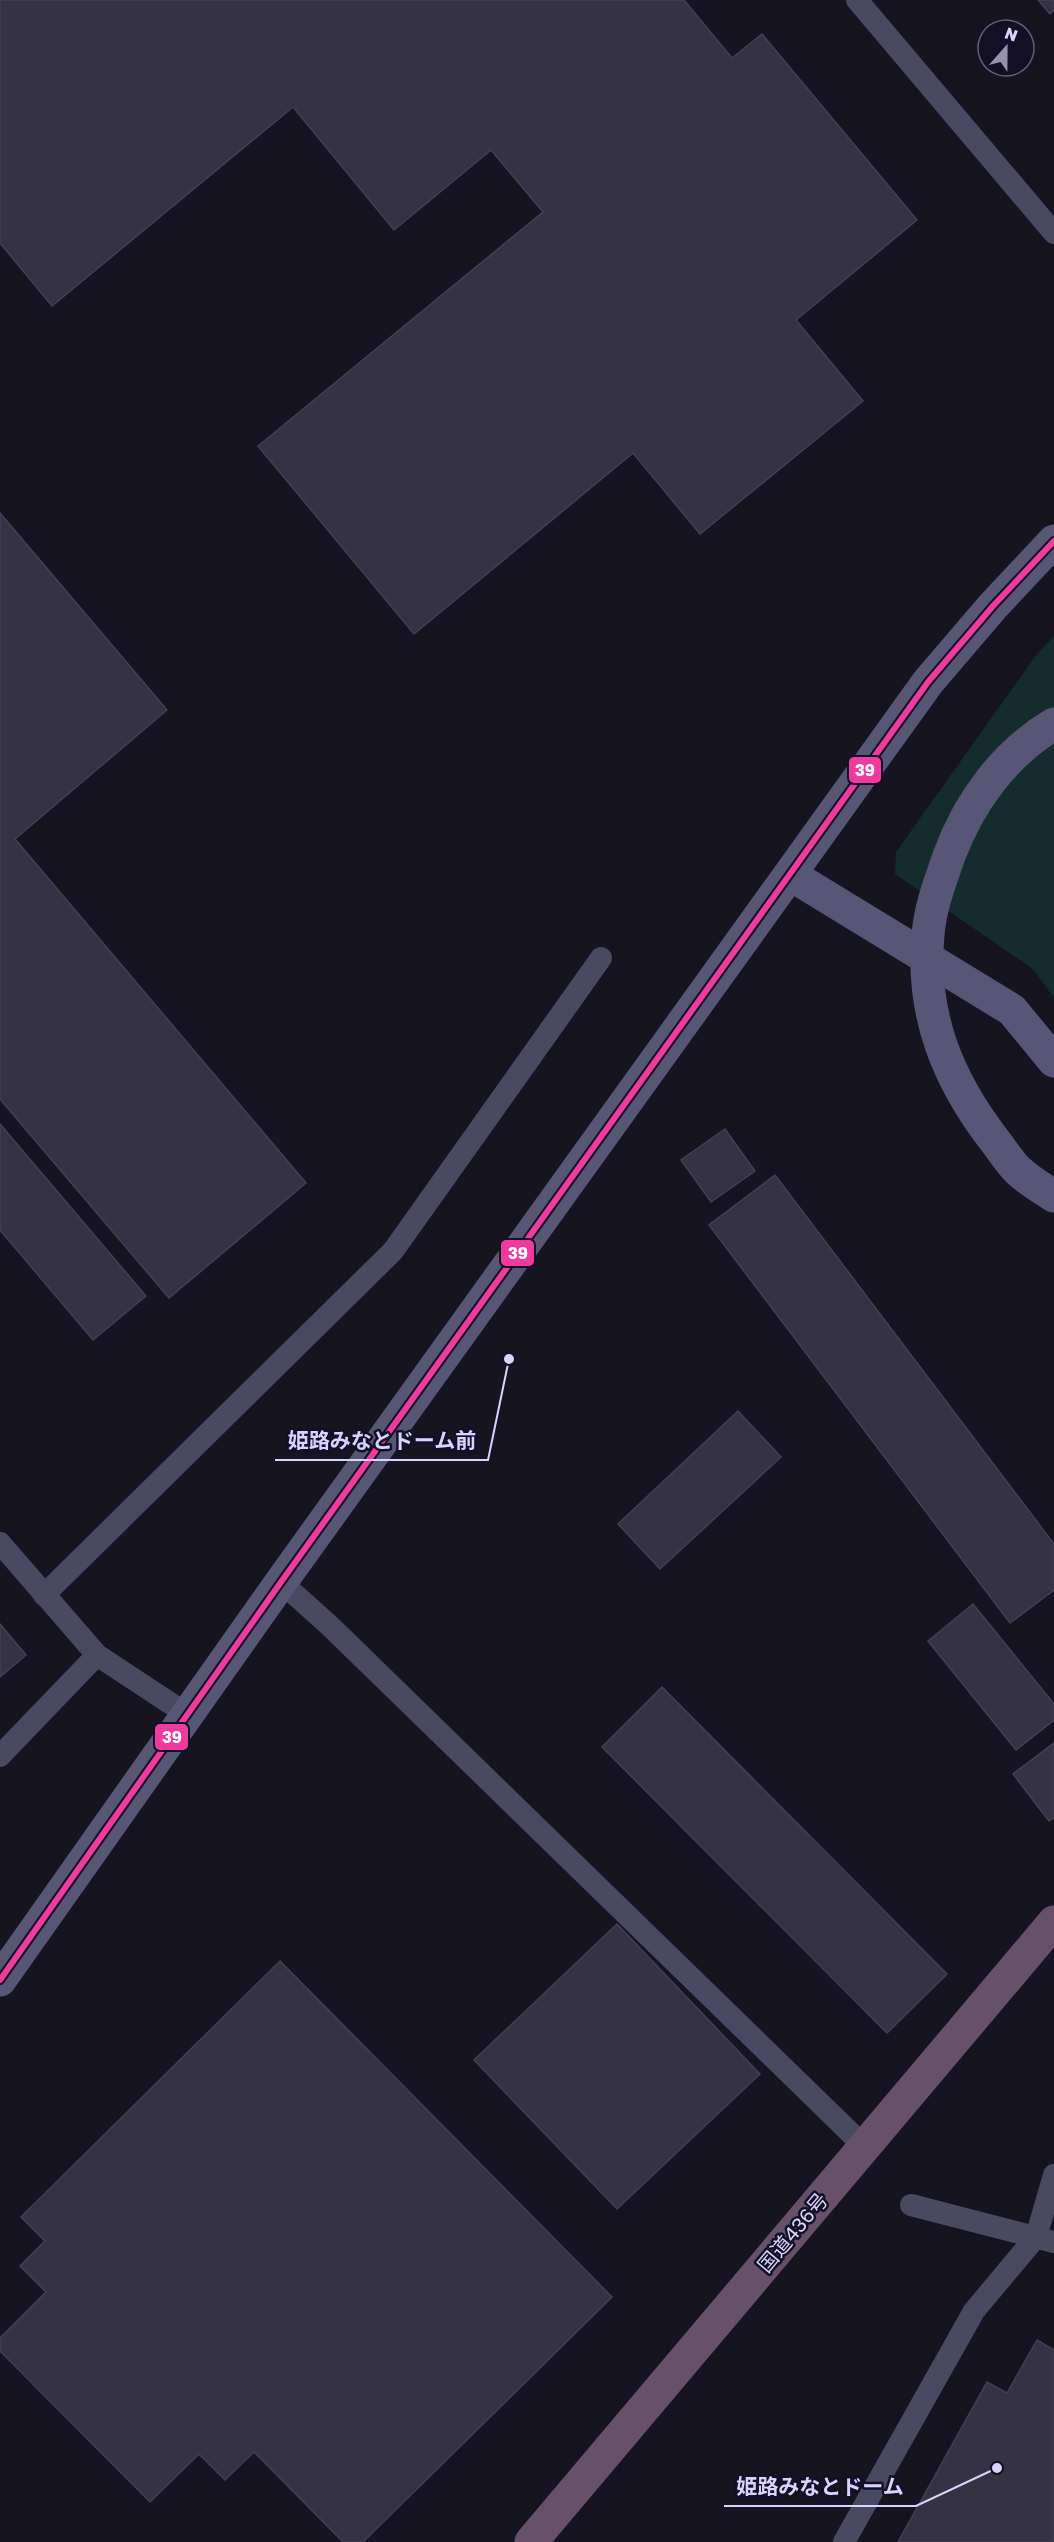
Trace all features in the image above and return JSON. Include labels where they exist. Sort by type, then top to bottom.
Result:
[{"type":"highway","name":"国道436号","points":[[531,2542],[1054,1922]]},
{"type":"street","points":[[0,1980],[281,1582],[928,682],[993,606],[1054,541]]},
{"type":"street","points":[[1054,724],[1031,738],[983,788],[956,838],[936,892],[928,934],[927,990],[940,1046],[969,1107],[1019,1172],[1054,1196]]},
{"type":"street","points":[[791,875],[1012,1010],[1054,1061]]},
{"type":"lane","points":[[857,0],[1054,233]]},
{"type":"lane","points":[[44,1595],[393,1251],[601,958]]},
{"type":"lane","points":[[0,1544],[97,1655],[189,1715]]},
{"type":"lane","points":[[281,1582],[338,1634],[865,2147]]},
{"type":"lane","points":[[0,1756],[97,1655]]},
{"type":"lane","points":[[844,2542],[974,2311],[1045,2240],[1054,2175]]},
{"type":"lane","points":[[911,2205],[1045,2240]]},
{"type":"green space","points":[[1054,636],[1054,998],[1033,969],[895,874],[896,852],[1037,654]]},
{"type":"building","points":[[0,0],[684,0],[732,58],[762,34],[917,220],[796,320],[863,401],[700,534],[633,453],[414,634],[258,446],[543,212],[491,150],[394,230],[293,107],[52,306],[0,243]]},
{"type":"building","points":[[1038,0],[1054,0],[1054,10],[1050,14]]},
{"type":"building","points":[[0,513],[167,710],[15,839],[306,1183],[169,1298],[0,1099]]},
{"type":"building","points":[[0,1124],[146,1296],[93,1340],[0,1230]]},
{"type":"building","points":[[725,1129],[755,1171],[711,1202],[681,1160]]},
{"type":"building","points":[[775,1175],[1054,1544],[1054,1590],[1010,1623],[709,1225]]},
{"type":"building","points":[[738,1411],[781,1457],[660,1569],[618,1524]]},
{"type":"building","points":[[973,1604],[1054,1704],[1054,1720],[1016,1750],[928,1641]]},
{"type":"building","points":[[0,1624],[26,1655],[0,1677]]},
{"type":"building","points":[[662,1687],[947,1974],[887,2033],[602,1747]]},
{"type":"building","points":[[1054,1743],[1054,1818],[1049,1821],[1013,1774]]},
{"type":"building","points":[[617,1924],[760,2074],[617,2209],[474,2060]]},
{"type":"building","points":[[280,1961],[612,2297],[363,2542],[343,2542],[254,2452],[225,2480],[199,2454],[150,2502],[0,2351],[0,2338],[46,2292],[20,2266],[45,2241],[21,2217]]},
{"type":"building","points":[[1037,2340],[1054,2350],[1054,2542],[898,2542],[987,2382],[1007,2393]]},
{"type":"transit line","name":"39","points":[[0,1980],[281,1582],[928,682],[993,606],[1054,541]]},
{"type":"place","name":"姫路みなとドーム前","points":[[509,1359]]},
{"type":"place","name":"姫路みなとドーム","points":[[997,2468]]}]
